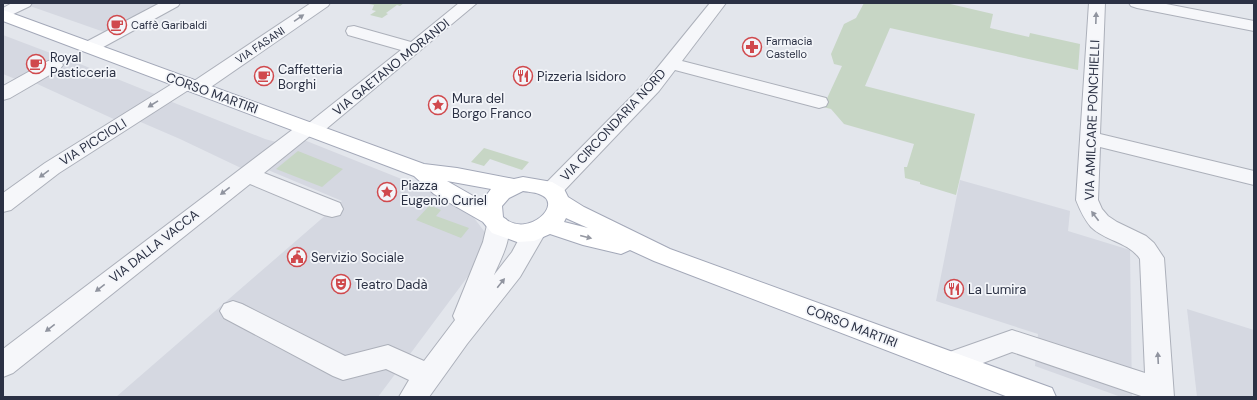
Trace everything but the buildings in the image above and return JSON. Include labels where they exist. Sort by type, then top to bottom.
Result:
[{"type":"main road","name":"CORSO MARTIRI","points":[[3,14],[421,171],[457,175],[512,186],[523,184],[544,186],[576,213],[662,255],[1042,397]]},
{"type":"main road","name":"CORSO MARTIRI","points":[[421,171],[442,189],[494,220],[508,231],[520,233],[541,229],[583,236],[662,255]]},
{"type":"main road","points":[[494,220],[490,209],[492,202],[504,190],[512,186]]},
{"type":"main road","points":[[541,229],[556,218],[560,211],[556,196]]},
{"type":"street","points":[[3,14],[24,3]]},
{"type":"street","points":[[90,47],[172,3]]},
{"type":"street","name":"VIA FASANI","points":[[192,85],[322,3]]},
{"type":"street","name":"VIA GAETANO MORANDI","points":[[310,129],[469,3]]},
{"type":"street","name":"VIA CIRCONDARIA NORD","points":[[556,196],[652,87],[718,3]]},
{"type":"street","name":"VIA AMILCARE PONCHIELLI","points":[[1097,3],[1087,200],[1092,214],[1104,226],[1142,245],[1150,253],[1152,258],[1160,394]]},
{"type":"street","points":[[1137,3],[1254,26]]},
{"type":"street","points":[[354,31],[413,48]]},
{"type":"street","points":[[670,63],[819,102]]},
{"type":"street","points":[[3,94],[54,65]]},
{"type":"street","name":"VIA PICCIOLI","points":[[3,204],[52,168],[192,85]]},
{"type":"street","name":"VIA DALLA VACCA","points":[[3,365],[247,174],[310,129]]},
{"type":"street","points":[[1090,138],[1254,178]]},
{"type":"street","points":[[247,174],[332,209]]},
{"type":"street","points":[[459,335],[495,242],[494,220]]},
{"type":"street","points":[[413,397],[459,335],[515,266],[541,229]]},
{"type":"street","points":[[233,311],[343,368],[388,357],[429,376]]},
{"type":"street","points":[[950,363],[1012,341],[1160,394]]},
{"type":"shaded area","points":[[31,3],[165,3],[107,33],[27,5]]},
{"type":"shaded area","points":[[3,35],[61,57],[18,80],[3,74]]},
{"type":"shaded area","points":[[70,60],[162,97],[118,121],[33,82]]},
{"type":"shaded area","points":[[167,100],[276,142],[241,168],[136,120]]},
{"type":"shaded area","points":[[304,140],[409,182],[437,195],[471,214],[487,235],[476,265],[466,279],[378,397],[116,397],[342,201],[268,170]]},
{"type":"shaded area","points":[[960,180],[1070,211],[1068,231],[1130,250],[1132,397],[1121,397],[1035,366],[1038,334],[936,301]]},
{"type":"shaded area","points":[[1187,309],[1254,330],[1254,397],[1197,397]]},
{"type":"green space","points":[[404,3],[400,6],[397,5],[382,18],[370,15],[376,11],[372,10],[374,5],[369,4]]},
{"type":"green space","points":[[864,3],[946,3],[993,14],[990,28],[1029,37],[1030,33],[1080,44],[1078,70],[890,28],[865,86],[975,114],[956,195],[920,184],[920,182],[905,178],[904,167],[907,167],[914,144],[844,124],[831,109],[823,107],[842,66],[834,64],[831,54],[844,24],[856,18]]},
{"type":"green space","points":[[484,148],[529,162],[522,170],[490,159],[484,166],[471,162]]},
{"type":"green space","points":[[298,151],[343,169],[322,187],[276,169]]},
{"type":"green space","points":[[430,205],[441,210],[436,216],[469,228],[461,238],[416,220]]},
{"type":"place","name":"Caffè Garibaldi","points":[[117,25]]},
{"type":"place","name":"Farmacia Castello","points":[[752,47]]},
{"type":"place","name":"Royal Pasticceria","points":[[36,64]]},
{"type":"place","name":"Caffetteria Borghi","points":[[264,76]]},
{"type":"place","name":"Pizzeria Isidoro","points":[[523,76]]},
{"type":"place","name":"Mura del Borgo Franco","points":[[438,105]]},
{"type":"place","name":"Piazza Eugenio Curiel","points":[[387,192]]},
{"type":"place","name":"Servizio Sociale","points":[[297,257]]},
{"type":"place","name":"Teatro Dadà","points":[[341,284]]},
{"type":"place","name":"La Lumira","points":[[954,289]]}]
